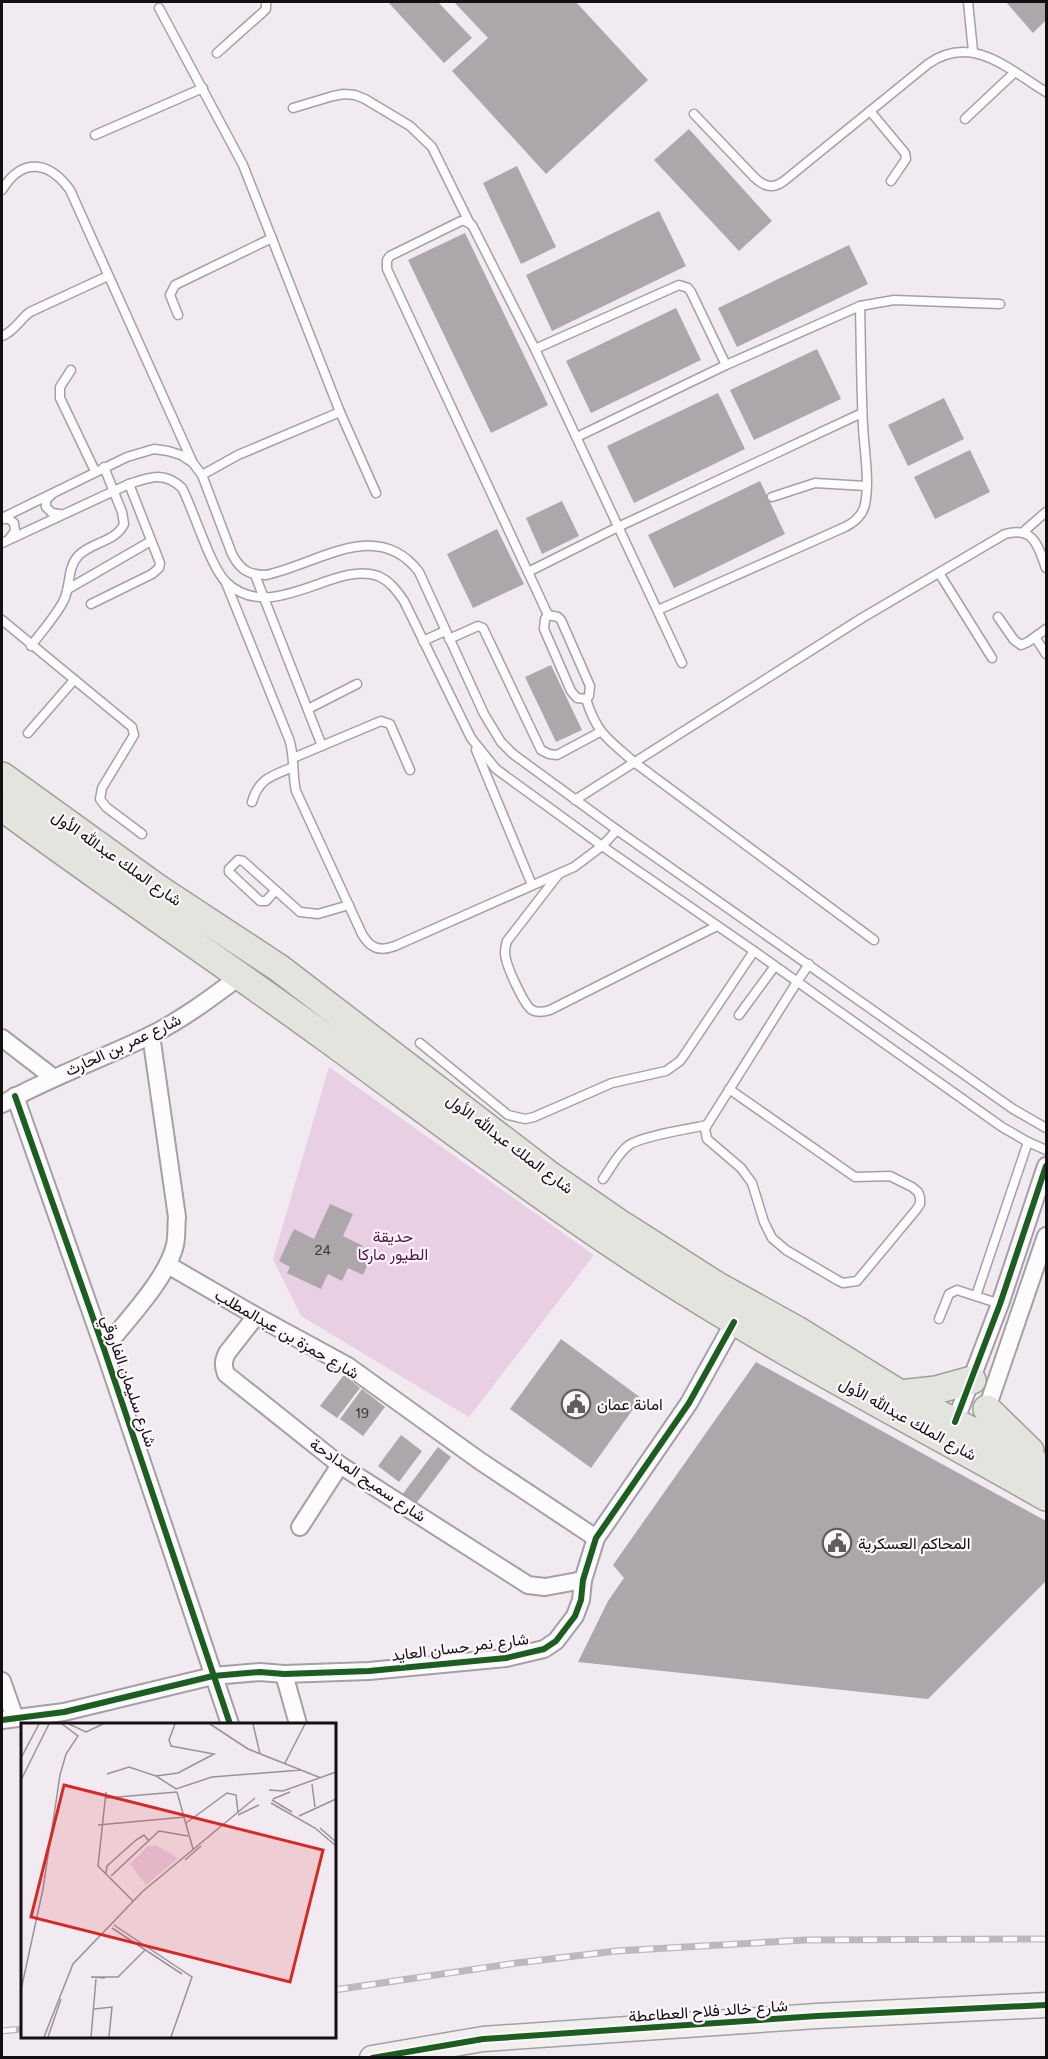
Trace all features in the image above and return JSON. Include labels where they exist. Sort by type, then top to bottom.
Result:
[{"type":"main road","name":"شارع الملك عبدالله الأول","points":[[2,776],[156,887],[279,968],[548,1174],[668,1256],[797,1329],[900,1394],[1047,1497]]},
{"type":"main road","name":"شارع الملك عبدالله الأول","points":[[2,807],[554,1203],[655,1272],[734,1322],[962,1438],[1047,1468]]},
{"type":"main road","points":[[900,1394],[936,1390],[972,1380]]},
{"type":"main road","points":[[987,1409],[1047,1468]]},
{"type":"street","name":"شارع عمر بن الحارث","points":[[8,1100],[151,1035],[186,1015],[239,977]]},
{"type":"street","points":[[104,1349],[168,1265],[175,1244],[177,1217],[151,1035]]},
{"type":"street","points":[[2,1038],[54,1078]]},
{"type":"street","name":"شارع سليمان الفاروقي","points":[[8,1100],[104,1349],[229,1723]]},
{"type":"street","points":[[962,1438],[972,1380],[1047,1166]]},
{"type":"street","points":[[962,1438],[987,1409],[1047,1236]]},
{"type":"street","name":"شارع حمزة بن عبدالمطلب","points":[[168,1265],[348,1366],[480,1461],[596,1538]]},
{"type":"street","points":[[1000,1304],[1020,1311]]},
{"type":"street","name":"شارع سميح المدادحة","points":[[256,1316],[227,1353],[224,1364],[226,1374],[340,1465],[528,1585],[545,1587],[583,1580]]},
{"type":"street","name":"شارع نمر حسان العايد","points":[[8,1719],[64,1712],[213,1676],[260,1672],[339,1673],[506,1658],[544,1649],[556,1641],[575,1616],[596,1538],[688,1402],[734,1322]]},
{"type":"street","points":[[300,1527],[340,1465]]},
{"type":"street","points":[[284,1674],[297,1723]]},
{"type":"street","points":[[2,1681],[8,1719]]},
{"type":"street","name":"شارع خالد فلاح العطاعطة","points":[[372,2058],[483,2039],[817,2016],[1047,2005]]},
{"type":"lane","points":[[217,53],[266,9],[266,2]]},
{"type":"lane","points":[[968,2],[973,51]]},
{"type":"lane","points":[[159,8],[243,165],[340,412],[376,493]]},
{"type":"lane","points":[[693,114],[761,184],[769,187],[777,186],[784,181],[938,57],[949,52],[973,51],[985,55],[1045,88]]},
{"type":"lane","points":[[965,119],[1015,72]]},
{"type":"lane","points":[[95,135],[202,88]]},
{"type":"lane","points":[[293,108],[333,96],[355,95],[410,126],[432,147],[536,349],[682,663]]},
{"type":"lane","points":[[870,111],[905,153],[906,159],[891,181]]},
{"type":"lane","points":[[2,190],[7,181],[18,172],[33,167],[47,168],[60,176],[70,190],[193,463],[202,475],[237,564],[245,571],[255,575],[278,573],[365,545],[381,546],[396,551],[409,560],[419,572],[484,714],[501,742],[513,754],[616,830],[1013,1109],[1047,1128]]},
{"type":"lane","points":[[469,222],[457,223],[394,254],[387,260],[387,269],[548,615]]},
{"type":"lane","points":[[178,315],[170,295],[175,285],[272,238]]},
{"type":"lane","points":[[2,336],[15,329],[24,316],[30,312],[108,276]]},
{"type":"lane","points":[[536,349],[679,285],[691,292],[726,365]]},
{"type":"lane","points":[[577,437],[726,365],[860,306],[894,300],[1000,304]]},
{"type":"lane","points":[[658,609],[852,524],[862,513],[865,506],[866,486],[860,306]]},
{"type":"lane","points":[[71,370],[60,387],[60,398],[95,471]]},
{"type":"lane","points":[[202,475],[238,455],[340,412]]},
{"type":"lane","points":[[528,573],[618,527],[862,413]]},
{"type":"lane","points":[[2,518],[127,457],[154,450],[168,451],[181,455],[193,463]]},
{"type":"lane","points":[[31,646],[60,606],[68,589],[70,570],[74,561],[80,554],[117,534],[121,529],[124,518],[104,467]]},
{"type":"lane","points":[[6,541],[114,490],[149,477],[162,476],[173,479],[182,488],[217,569],[225,582],[290,739],[297,791],[366,941],[379,950],[386,949],[574,867],[602,846],[616,830]]},
{"type":"lane","points":[[772,497],[815,483],[866,486]]},
{"type":"lane","points":[[91,604],[156,572],[160,563],[129,484]]},
{"type":"lane","points":[[54,492],[46,500],[46,507],[52,513],[63,514]]},
{"type":"lane","points":[[575,800],[852,625],[1005,534],[1023,532],[1047,512]]},
{"type":"lane","points":[[2,518],[14,523],[15,531],[6,541]]},
{"type":"lane","points":[[1023,532],[1030,536],[1037,545],[1047,568]]},
{"type":"lane","points":[[68,589],[151,542]]},
{"type":"lane","points":[[939,573],[992,658]]},
{"type":"lane","points":[[225,582],[237,591],[264,597],[295,592],[352,574],[377,576],[388,582],[404,601],[471,738],[532,885]]},
{"type":"lane","points":[[255,575],[322,746]]},
{"type":"lane","points":[[548,615],[558,617],[563,624],[590,686],[589,696],[586,699]]},
{"type":"lane","points":[[548,615],[543,624],[544,628],[571,691],[577,698],[586,699]]},
{"type":"lane","points":[[998,617],[1017,643],[1024,644],[1047,629]]},
{"type":"lane","points":[[2,620],[134,731],[132,739],[102,788],[100,799],[106,807],[142,834]]},
{"type":"lane","points":[[423,641],[478,626],[483,628],[541,750],[556,755],[600,732]]},
{"type":"lane","points":[[1035,637],[1047,654]]},
{"type":"lane","points":[[28,733],[74,680]]},
{"type":"lane","points":[[308,709],[357,684]]},
{"type":"lane","points":[[586,699],[600,732],[634,762],[874,940]]},
{"type":"lane","points":[[252,802],[261,782],[322,746],[376,722],[386,721],[390,724],[410,770]]},
{"type":"lane","points":[[471,738],[496,769],[602,846],[1002,1127],[1047,1150]]},
{"type":"lane","points":[[275,891],[266,901],[260,901],[229,872],[229,869],[237,861],[242,860],[300,912],[318,914],[349,905]]},
{"type":"lane","points":[[558,874],[507,940],[505,949],[505,958],[526,1002],[529,1007],[539,1012],[550,1010],[717,926]]},
{"type":"lane","points":[[420,1042],[508,1115],[517,1118],[534,1117],[600,1087],[673,1067],[685,1054],[753,951]]},
{"type":"lane","points":[[729,1089],[855,1177],[890,1176],[918,1191],[920,1204],[857,1281],[843,1283],[786,1250],[772,1238],[764,1222],[752,1183],[741,1168],[707,1139],[705,1129],[729,1089],[809,964]]},
{"type":"lane","points":[[739,1015],[775,966]]},
{"type":"lane","points":[[603,1179],[619,1155],[629,1145],[643,1139],[707,1125]]},
{"type":"lane","points":[[976,1296],[1028,1142]]},
{"type":"lane","points":[[939,1319],[947,1298],[953,1291],[962,1291],[1000,1304]]},
{"type":"green space","name":"حديقة الطيور ماركا","points":[[329,1067],[594,1255],[469,1417],[301,1316],[273,1259]]},
{"type":"building","points":[[388,2],[438,2],[472,38],[444,63]]},
{"type":"building","points":[[454,2],[576,2],[648,80],[546,174],[452,71],[488,38]]},
{"type":"building","points":[[1006,2],[1046,2],[1046,20],[1033,33]]},
{"type":"building","points":[[689,129],[772,221],[739,251],[654,160]]},
{"type":"building","points":[[517,166],[556,247],[521,264],[483,183]]},
{"type":"building","points":[[659,211],[686,266],[552,331],[526,275]]},
{"type":"building","points":[[465,233],[548,405],[491,433],[408,260]]},
{"type":"building","points":[[849,245],[868,284],[737,347],[718,308]]},
{"type":"building","points":[[676,308],[701,360],[591,413],[566,361]]},
{"type":"building","points":[[817,349],[841,399],[754,440],[730,390]]},
{"type":"building","points":[[718,393],[745,449],[634,503],[607,446]]},
{"type":"building","points":[[944,398],[964,439],[908,466],[888,425]]},
{"type":"building","points":[[970,450],[990,492],[935,519],[914,477]]},
{"type":"building","points":[[760,481],[785,534],[674,588],[648,535]]},
{"type":"building","points":[[562,501],[579,536],[542,554],[526,518]]},
{"type":"building","points":[[497,529],[524,584],[473,608],[447,554]]},
{"type":"building","points":[[551,665],[582,730],[556,742],[525,677]]},
{"type":"building","points":[[330,1204],[353,1214],[343,1236],[363,1246],[360,1254],[370,1259],[363,1275],[348,1268],[342,1281],[328,1274],[321,1289],[287,1273],[290,1267],[279,1261],[294,1229],[314,1239]]},
{"type":"building","name":"امانة عمان","points":[[561,1339],[641,1398],[591,1468],[510,1409]]},
{"type":"building","name":"المحاكم العسكرية","points":[[756,1362],[1046,1521],[1046,1581],[928,1699],[578,1662],[608,1601],[624,1578],[613,1565]]},
{"type":"building","points":[[344,1375],[360,1388],[337,1418],[320,1406]]},
{"type":"building","points":[[362,1389],[385,1407],[363,1436],[340,1419]]},
{"type":"building","points":[[401,1435],[422,1451],[399,1482],[378,1466]]},
{"type":"building","points":[[438,1447],[451,1457],[412,1509],[399,1499]]},
{"type":"railway","points":[[336,1990],[616,1951],[805,1940],[1046,1939]]},
{"type":"railway","points":[[2,2031],[21,2029]]},
{"type":"cycle path","points":[[15,1096],[104,1349],[230,1723]]},
{"type":"cycle path","points":[[955,1422],[1000,1304],[1046,1166]]},
{"type":"cycle path","points":[[2,1720],[64,1712],[213,1676],[260,1672],[284,1674],[369,1671],[506,1658],[544,1649],[556,1641],[575,1616],[596,1538],[689,1403],[734,1322]]},
{"type":"cycle path","points":[[372,2058],[483,2039],[817,2016],[1046,2005]]},
{"type":"place","name":"امانة عمان","points":[[576,1404]]},
{"type":"place","name":"المحاكم العسكرية","points":[[837,1543]]}]
